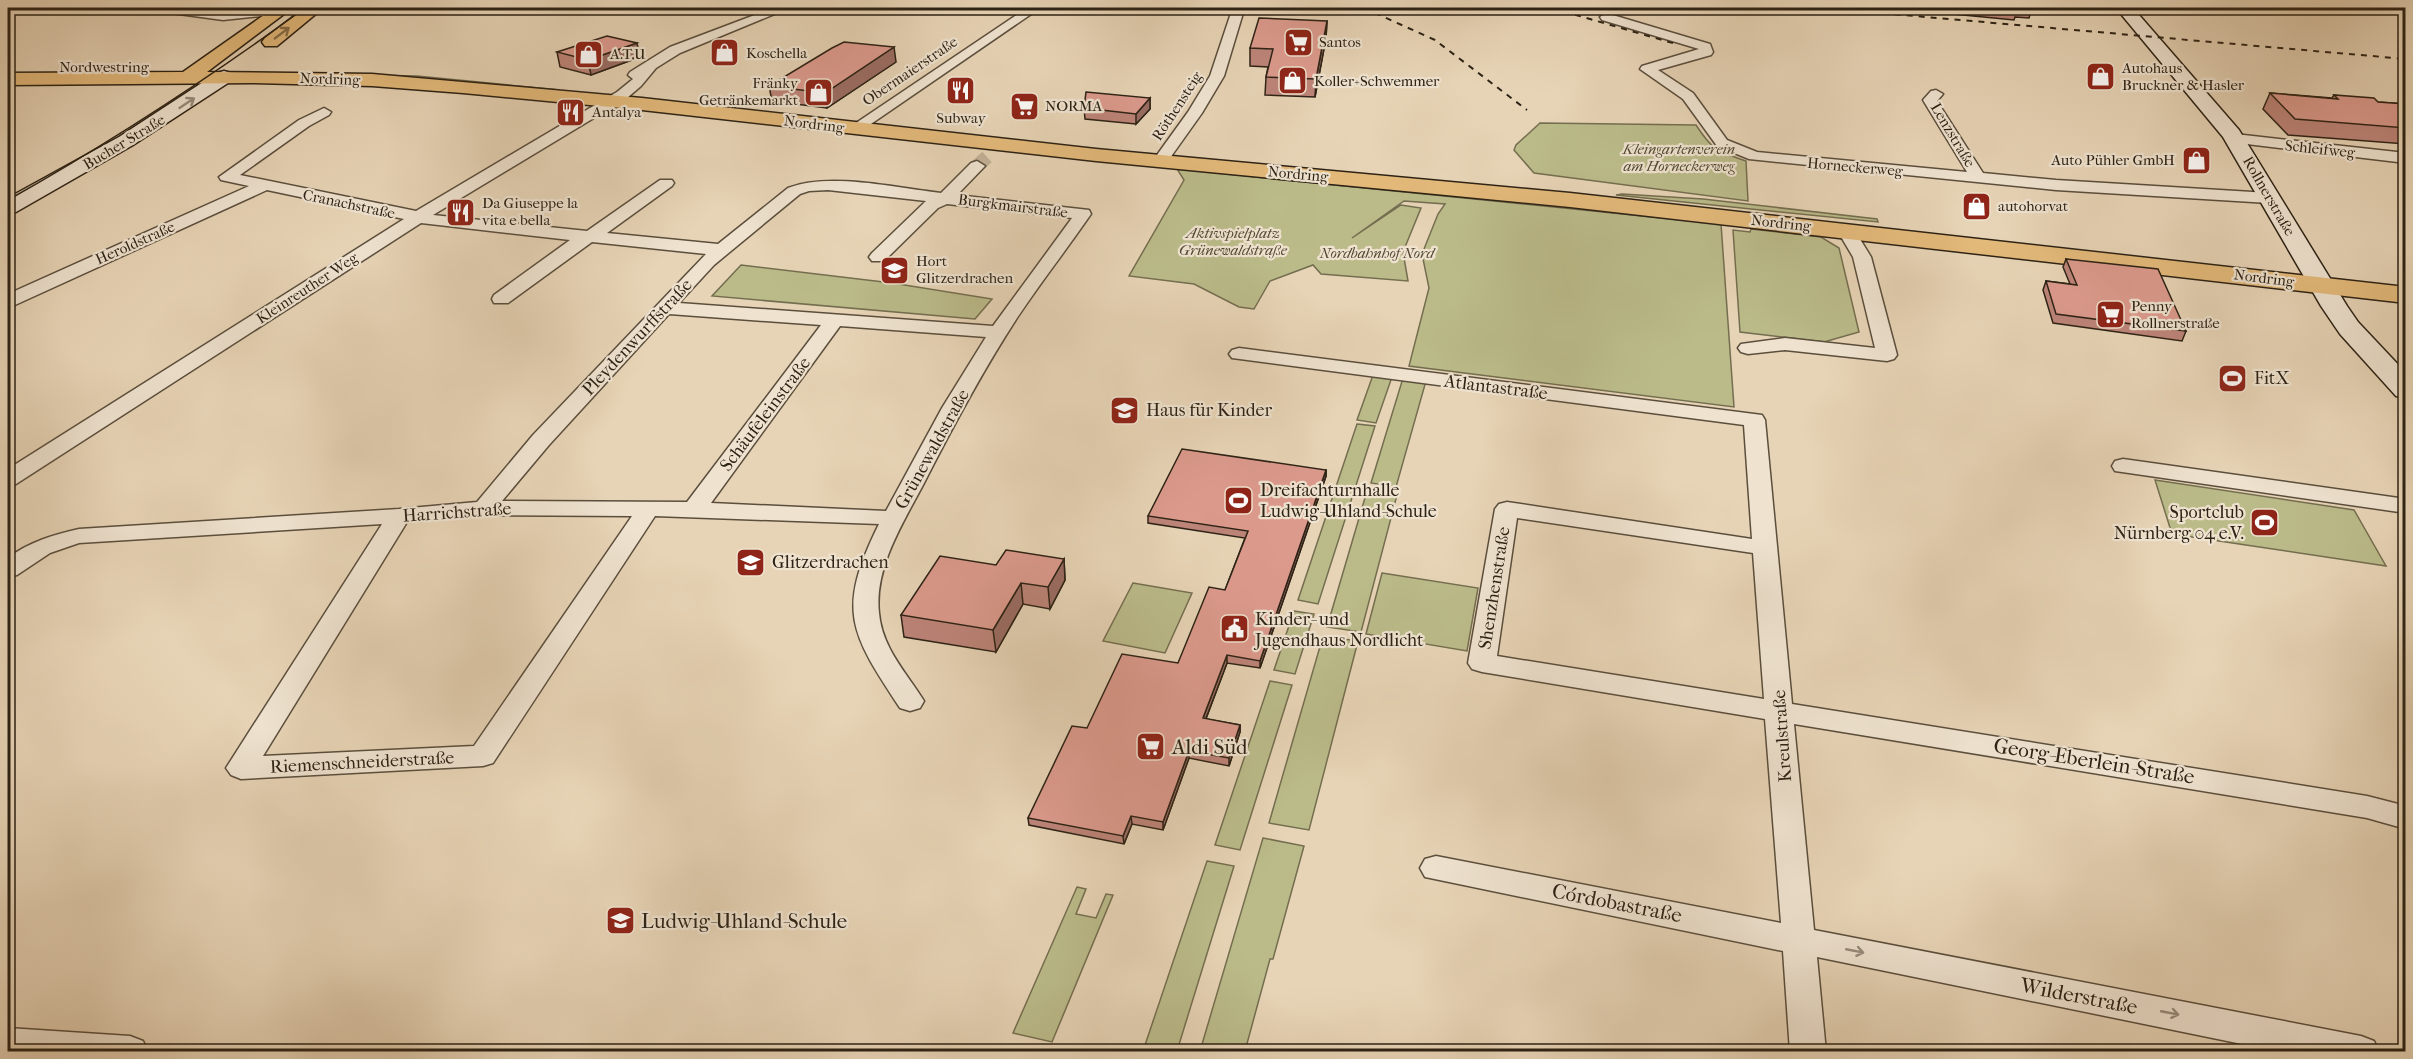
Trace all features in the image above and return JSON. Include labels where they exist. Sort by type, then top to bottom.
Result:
[{"type":"main road","points":[[241,64],[315,8]]},
{"type":"main road","points":[[188,65],[241,39],[283,9]]},
{"type":"main road","name":"Nordring","points":[[188,65],[241,64],[392,82],[615,96],[1165,155],[1545,191],[2316,279],[2406,295]]},
{"type":"main road","name":"Nordwestring","points":[[8,69],[188,65]]},
{"type":"main road","name":"Nordwestring","points":[[8,79],[188,65]]},
{"type":"main road","name":"Nordring","points":[[615,96],[988,156],[1492,192],[2316,279],[2406,284]]},
{"type":"street","points":[[164,8],[211,16],[238,16],[283,9]]},
{"type":"street","name":"Kleinreuther Weg","points":[[615,96],[675,50],[783,8]]},
{"type":"street","name":"Obermaierstraße","points":[[863,123],[1034,8]]},
{"type":"street","name":"Röthensteig","points":[[1165,155],[1217,76],[1238,12],[1235,8]]},
{"type":"street","name":"Rollnerstraße","points":[[2124,8],[2235,139],[2316,279],[2349,328],[2406,390]]},
{"type":"street","points":[[238,16],[255,19],[262,24]]},
{"type":"street","name":"Horneckerweg","points":[[1606,17],[1706,47],[1706,52],[1647,69],[1688,96],[1722,142],[1737,150],[1777,159],[1977,178],[2269,198]]},
{"type":"street","name":"Bucher Straße","points":[[8,207],[142,132],[241,64]]},
{"type":"street","name":"Bucher Straße","points":[[160,95],[188,65]]},
{"type":"street","name":"Kleinreuther Weg","points":[[8,479],[417,218],[615,96],[637,85],[649,68]]},
{"type":"street","name":"Lenzstraße","points":[[1936,94],[1930,100],[1972,165],[1977,178]]},
{"type":"street","name":"Cranachstraße","points":[[324,112],[304,123],[227,177],[417,218],[721,250]]},
{"type":"street","name":"Bucher Straße","points":[[8,194],[114,125]]},
{"type":"street","name":"Schleifweg","points":[[2235,139],[2406,158]]},
{"type":"street","name":"Burgkmairstraße","points":[[878,257],[932,204],[944,199],[988,156]]},
{"type":"street","points":[[501,299],[577,243],[666,183]]},
{"type":"street","name":"Burgkmairstraße","points":[[807,186],[828,185],[1083,214]]},
{"type":"street","name":"Heroldstraße","points":[[8,301],[262,186]]},
{"type":"street","name":"Pleydenwurffstraße","points":[[484,508],[541,441],[721,250],[794,191],[807,186]]},
{"type":"street","name":"Grünewaldstraße","points":[[910,701],[871,643],[866,594],[878,555],[894,518],[931,447],[999,332],[1083,214]]},
{"type":"street","points":[[1748,348],[1785,344],[1887,355],[1862,256],[1846,230]]},
{"type":"street","points":[[664,308],[999,332]]},
{"type":"street","name":"Schäufeleinstraße","points":[[694,510],[836,319]]},
{"type":"street","name":"Atlantastraße","points":[[1239,354],[1754,420]]},
{"type":"street","name":"Kreulstraße","points":[[1754,420],[1808,1052]]},
{"type":"street","points":[[2123,466],[2406,506]]},
{"type":"street","name":"Harrichstraße","points":[[15,563],[45,544],[79,536],[399,516],[484,508],[648,508],[894,518]]},
{"type":"street","name":"Riemenschneiderstraße","points":[[399,516],[241,768],[483,756],[648,508]]},
{"type":"street","name":"Shenzhenstraße","points":[[1766,548],[1507,509],[1482,663],[1780,710]]},
{"type":"street","name":"Georg-Eberlein-Straße","points":[[1780,710],[2367,807],[2406,818]]},
{"type":"street","name":"Córdobastraße","points":[[1436,868],[1797,939]]},
{"type":"street","name":"Wilderstraße","points":[[1797,939],[2361,1052]]},
{"type":"street","points":[[8,1044],[130,1052]]},
{"type":"green space","points":[[260,73],[417,76],[560,90],[557,91]]},
{"type":"green space","name":"Kleingartenverein am Horneckerweg","points":[[1540,123],[1696,125],[1717,149],[1746,161],[1748,201],[1534,173],[1514,150],[1516,145]]},
{"type":"green space","points":[[1177,169],[1721,224],[1734,407],[1409,366],[1429,288],[1422,254],[1438,214],[1445,204],[1404,201],[1352,238],[1401,205],[1421,208],[1403,252],[1408,281],[1321,274],[1313,265],[1270,281],[1254,309],[1239,307],[1194,284],[1129,276],[1184,180]]},
{"type":"green space","points":[[1616,195],[1703,199],[1877,219],[1878,222]]},
{"type":"green space","points":[[1751,229],[1821,237],[1839,248],[1859,332],[1824,342],[1740,332],[1733,230],[1750,232]]},
{"type":"green space","points":[[741,265],[892,283],[992,299],[975,319],[712,296]]},
{"type":"green space","points":[[1373,375],[1392,377],[1376,423],[1357,420]]},
{"type":"green space","points":[[1403,378],[1426,381],[1396,487],[1371,483]]},
{"type":"green space","points":[[1357,424],[1375,426],[1318,604],[1298,600]]},
{"type":"green space","name":"Sportclub Nürnberg 04 e.V.","points":[[2155,480],[2354,510],[2386,566],[2172,534]]},
{"type":"green space","points":[[1367,491],[1397,495],[1361,632],[1327,627]]},
{"type":"green space","points":[[1382,573],[1478,588],[1467,651],[1366,634]]},
{"type":"green space","points":[[1133,583],[1192,593],[1165,653],[1103,641]]},
{"type":"green space","points":[[1294,611],[1314,614],[1295,674],[1274,670]]},
{"type":"green space","points":[[1323,636],[1358,641],[1309,830],[1269,823]]},
{"type":"green space","points":[[1270,681],[1292,685],[1240,850],[1215,845]]},
{"type":"green space","points":[[1263,838],[1304,846],[1273,959],[1270,959],[1245,1051],[1200,1051]]},
{"type":"green space","points":[[1207,861],[1234,866],[1177,1051],[1143,1051]]},
{"type":"green space","points":[[1077,887],[1086,889],[1076,914],[1096,918],[1106,894],[1113,895],[1052,1042],[1013,1033]]},
{"type":"building","points":[[1259,18],[1327,21],[1316,79],[1266,77],[1273,49],[1250,48]]},
{"type":"building","points":[[607,36],[637,43],[588,60],[557,52]]},
{"type":"building","points":[[844,42],[894,47],[825,93],[769,86],[832,48]]},
{"type":"building","points":[[1086,92],[1150,98],[1136,114],[1084,108]]},
{"type":"building","points":[[2270,93],[2338,99],[2334,95],[2374,98],[2378,102],[2406,104],[2406,128],[2295,119]]},
{"type":"building","points":[[2066,259],[2158,269],[2186,331],[2056,314],[2046,281],[2077,285]]},
{"type":"building","points":[[1182,449],[1326,470],[1260,661],[1227,655],[1203,718],[1240,725],[1229,758],[1189,751],[1163,822],[1131,816],[1123,836],[1028,818],[1072,726],[1087,728],[1122,654],[1178,663],[1209,587],[1225,590],[1248,531],[1148,516]]},
{"type":"building","points":[[1006,550],[1064,559],[1048,587],[1021,583],[993,630],[901,615],[940,556],[996,565]]},
{"type":"tunnel","points":[[977,166],[987,157]]},
{"type":"tram line","points":[[8,200],[159,109],[305,8]]},
{"type":"railway","points":[[1364,8],[1435,40],[1527,110]]},
{"type":"railway","points":[[1552,8],[1676,44]]},
{"type":"railway","points":[[1823,8],[2406,59]]},
{"type":"place","name":"Santos","points":[[1298,42]]},
{"type":"place","name":"Koschella","points":[[725,53]]},
{"type":"place","name":"A.T.U","points":[[589,54]]},
{"type":"place","name":"Autohaus Bruckner & Hasler","points":[[2101,77]]},
{"type":"place","name":"Koller+Schwemmer","points":[[1293,81]]},
{"type":"place","name":"Subway","points":[[961,91]]},
{"type":"place","name":"Fränky Getränkemarkt","points":[[819,92]]},
{"type":"place","name":"NORMA","points":[[1024,106]]},
{"type":"place","name":"Antalya","points":[[571,112]]},
{"type":"place","name":"Auto Pühler GmbH","points":[[2196,160]]},
{"type":"place","name":"autohorvat","points":[[1977,206]]},
{"type":"place","name":"Da Giuseppe la vita e bella","points":[[461,212]]},
{"type":"place","name":"Hort Glitzerdrachen","points":[[895,270]]},
{"type":"place","name":"Penny Rollnerstraße","points":[[2110,315]]},
{"type":"place","name":"FitX","points":[[2233,378]]},
{"type":"place","name":"Haus für Kinder","points":[[1125,410]]},
{"type":"place","name":"Dreifachturnhalle Ludwig-Uhland-Schule","points":[[1239,500]]},
{"type":"place","name":"Sportclub Nürnberg 04 e.V.","points":[[2265,522]]},
{"type":"place","name":"Glitzerdrachen","points":[[751,562]]},
{"type":"place","name":"Kinder- und Jugendhaus Nordlicht","points":[[1234,629]]},
{"type":"place","name":"Aldi Süd","points":[[1151,747]]},
{"type":"place","name":"Ludwig-Uhland-Schule","points":[[620,921]]},
{"type":"park label","name":"Aktivspielplatz Grünewaldstraße","points":[[1233,242]]},
{"type":"park label","name":"Nordbahnhof Nord","points":[[1377,253]]}]
